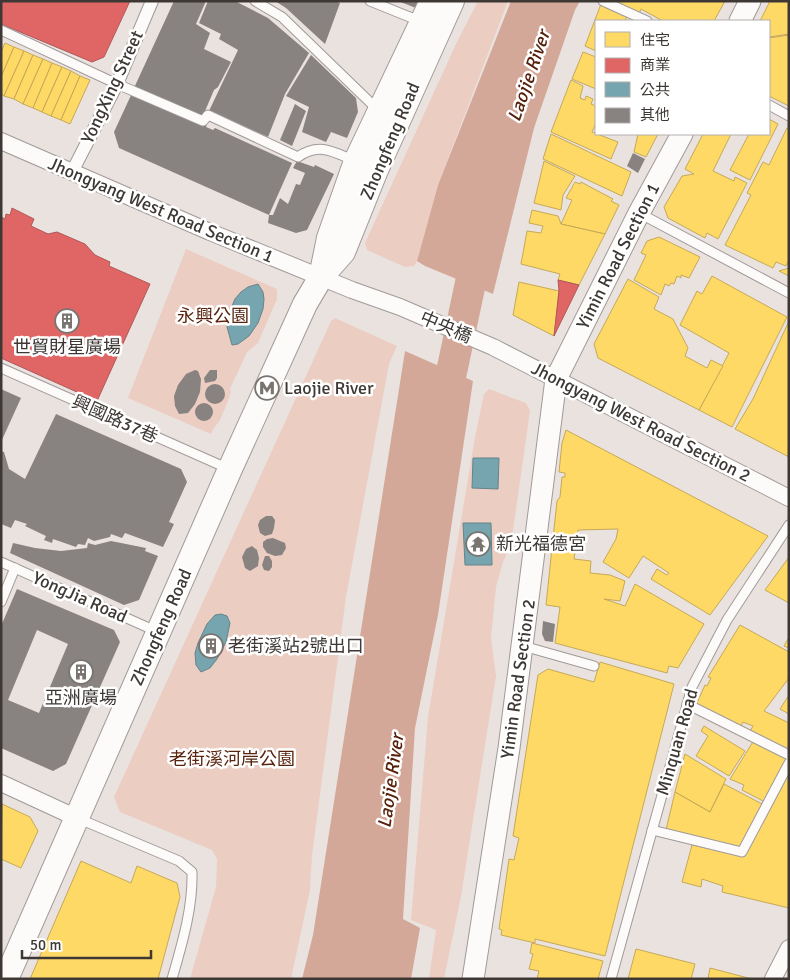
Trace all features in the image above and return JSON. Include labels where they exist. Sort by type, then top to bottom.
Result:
[{"type":"main road","name":"Zhongfeng Road","points":[[6,979],[230,469],[305,304],[321,277],[329,238],[366,166],[432,17],[452,1]]},
{"type":"street","name":"YongXing Street","points":[[72,172],[117,84],[152,1]]},
{"type":"street","points":[[740,20],[750,1]]},
{"type":"street","name":"Yimin Road Section 1","points":[[556,379],[639,213],[681,135]]},
{"type":"street","name":"Jhongyang West Road Section 1","points":[[2,145],[72,172],[210,232],[321,277]]},
{"type":"street","name":"中央橋","points":[[321,277],[400,307],[493,347]]},
{"type":"street","name":"Jhongyang West Road Section 2","points":[[493,347],[789,498]]},
{"type":"street","name":"Yimin Road Section 2","points":[[473,979],[509,748],[556,379]]},
{"type":"street","points":[[1,783],[77,818]]},
{"type":"street","points":[[773,979],[789,948]]},
{"type":"lane","points":[[255,1],[282,17],[389,115]]},
{"type":"lane","points":[[370,1],[432,17]]},
{"type":"lane","points":[[603,1],[645,20]]},
{"type":"lane","points":[[1,30],[117,84],[203,121],[208,115],[298,156],[307,151],[325,149],[366,166]]},
{"type":"lane","points":[[770,106],[789,116]]},
{"type":"lane","points":[[639,213],[789,293]]},
{"type":"lane","name":"興國路37巷","points":[[1,368],[230,469]]},
{"type":"lane","name":"Minquan Road","points":[[611,979],[692,687],[727,620],[789,525]]},
{"type":"lane","name":"YongJia Road","points":[[1,562],[159,632]]},
{"type":"lane","points":[[1,602],[15,568]]},
{"type":"lane","points":[[523,646],[594,666]]},
{"type":"lane","points":[[687,704],[789,755]]},
{"type":"lane","points":[[652,830],[742,852],[789,763]]},
{"type":"lane","points":[[77,818],[179,862],[192,872],[192,889],[185,934],[172,979]]},
{"type":"green space","points":[[478,1],[508,1],[438,185],[417,261],[414,266],[405,267],[367,250],[365,243],[456,44]]},
{"type":"green space","name":"永興公園","points":[[186,249],[277,289],[277,299],[258,343],[247,352],[230,389],[231,392],[220,420],[211,434],[128,398]]},
{"type":"green space","name":"老街溪河岸公園","points":[[335,318],[397,346],[389,364],[346,597],[312,855],[310,890],[291,979],[190,979],[216,887],[217,859],[212,850],[120,812],[114,797],[331,321]]},
{"type":"green space","points":[[489,389],[526,403],[530,411],[511,545],[503,562],[496,587],[491,638],[496,676],[461,896],[444,979],[429,979],[436,930],[411,920],[428,717],[475,437],[484,394]]},
{"type":"water","points":[[511,1],[580,1],[575,10],[534,128],[493,294],[417,261],[438,185]]},
{"type":"water","points":[[405,351],[473,381],[438,615],[415,728],[403,919],[420,928],[411,979],[302,979],[313,935]]},
{"type":"building: 住宅","points":[[612,1],[725,1],[715,20],[661,20],[641,9],[639,14]]},
{"type":"building: 住宅","points":[[770,1],[789,1],[789,34],[770,37],[770,20],[760,20]]},
{"type":"building: 住宅","points":[[601,4],[627,16],[625,20],[595,20],[595,51],[585,46]]},
{"type":"building: 住宅","points":[[789,35],[789,106],[770,96],[770,38]]},
{"type":"building: 住宅","points":[[5,43],[14,47],[1,77],[1,52]]},
{"type":"building: 住宅","points":[[14,47],[24,51],[4,96],[1,94],[1,77]]},
{"type":"building: 住宅","points":[[24,51],[33,55],[14,99],[4,96]]},
{"type":"building: 住宅","points":[[583,52],[595,57],[595,89],[572,79]]},
{"type":"building: 住宅","points":[[33,55],[43,59],[23,104],[14,99]]},
{"type":"building: 住宅","points":[[43,59],[52,63],[33,108],[23,104]]},
{"type":"building: 住宅","points":[[52,63],[62,67],[42,112],[33,108]]},
{"type":"building: 住宅","points":[[62,67],[71,71],[51,116],[42,112]]},
{"type":"building: 住宅","points":[[71,71],[80,76],[61,120],[51,116]]},
{"type":"building: 住宅","points":[[80,76],[90,80],[70,124],[61,120]]},
{"type":"building: 住宅","points":[[571,80],[583,86],[580,98],[585,100],[586,96],[593,99],[591,104],[595,106],[595,125],[592,132],[595,135],[618,142],[611,159],[551,132]]},
{"type":"building: 住宅","points":[[770,120],[778,124],[750,180],[730,170],[748,135],[770,135]]},
{"type":"building: 住宅","points":[[787,128],[789,129],[789,260],[786,266],[776,262],[773,268],[725,245],[751,195],[747,193],[763,162],[769,165]]},
{"type":"building: 住宅","points":[[551,134],[631,172],[622,196],[543,159]]},
{"type":"building: 住宅","points":[[638,135],[657,135],[646,157],[634,152]]},
{"type":"building: 住宅","points":[[702,135],[731,135],[713,171],[734,181],[735,177],[747,183],[718,239],[707,233],[705,238],[668,218],[664,207],[682,176],[694,174],[685,169]]},
{"type":"building: 住宅","points":[[544,161],[575,176],[563,195],[561,210],[534,203]]},
{"type":"building: 住宅","points":[[575,182],[580,184],[581,182],[613,199],[611,201],[619,205],[605,234],[561,224],[572,200],[566,198]]},
{"type":"building: 住宅","points":[[532,210],[558,216],[561,224],[605,234],[579,285],[558,280],[560,274],[521,264],[527,231],[541,233],[543,226],[529,223]]},
{"type":"building: 住宅","points":[[659,237],[700,257],[689,278],[681,275],[681,278],[677,276],[674,284],[671,283],[669,286],[665,284],[661,295],[634,280],[646,255],[641,253],[647,241]]},
{"type":"building: 住宅","points":[[789,268],[789,276],[779,271]]},
{"type":"building: 住宅","points":[[712,276],[787,317],[732,427],[699,410],[729,353],[680,325],[697,291],[702,294]]},
{"type":"building: 住宅","points":[[628,279],[659,297],[654,309],[673,319],[688,348],[685,356],[707,368],[711,360],[723,366],[699,410],[598,358],[594,344]]},
{"type":"building: 住宅","points":[[519,282],[559,291],[554,336],[513,315]]},
{"type":"building: 住宅","points":[[789,321],[789,457],[735,429],[753,399]]},
{"type":"building: 住宅","points":[[566,430],[768,536],[710,615],[651,579],[657,569],[667,575],[669,573],[643,556],[629,578],[603,562],[616,539],[618,529],[578,530],[574,559],[591,561],[590,573],[610,575],[625,581],[620,601],[604,599],[625,606],[635,584],[704,624],[678,668],[669,666],[667,673],[555,643],[560,607],[546,605],[557,501],[560,497],[562,477],[565,477],[565,473],[559,472],[562,443]]},
{"type":"building: 住宅","points":[[789,557],[789,603],[765,590]]},
{"type":"building: 住宅","points":[[740,625],[789,652],[789,678],[764,711],[789,723],[789,752],[749,733],[753,726],[743,722],[740,728],[696,705],[705,685],[707,686],[711,678],[708,677]]},
{"type":"building: 住宅","points":[[789,637],[789,648],[784,646]]},
{"type":"building: 住宅","points":[[600,662],[674,684],[605,956],[535,939],[535,943],[501,935],[502,930],[499,929],[509,859],[514,860],[519,838],[513,836],[538,675],[548,669],[594,682]]},
{"type":"building: 住宅","points":[[789,695],[789,714],[780,709]]},
{"type":"building: 住宅","points":[[704,726],[745,751],[729,776],[696,756],[708,736],[701,731]]},
{"type":"building: 住宅","points":[[754,740],[788,757],[765,802],[742,790],[744,785],[730,779]]},
{"type":"building: 住宅","points":[[685,754],[726,779],[710,812],[675,792]]},
{"type":"building: 住宅","points":[[789,771],[789,908],[722,892],[723,886],[702,879],[701,887],[682,882],[692,845],[745,856]]},
{"type":"building: 住宅","points":[[724,784],[764,805],[740,848],[666,830],[675,792],[710,812]]},
{"type":"building: 住宅","points":[[2,804],[30,817],[38,831],[21,868],[1,859]]},
{"type":"building: 住宅","points":[[81,861],[131,883],[137,866],[177,883],[180,897],[158,979],[30,979]]},
{"type":"building: 住宅","points":[[532,943],[603,961],[598,979],[537,979],[539,971],[529,969],[533,954],[530,953]]},
{"type":"building: 住宅","points":[[636,949],[695,964],[691,979],[628,979]]},
{"type":"building: 住宅","points":[[710,968],[752,979],[708,979]]},
{"type":"building: 商業","points":[[1,1],[130,1],[104,57],[92,62],[1,24]]},
{"type":"building: 商業","name":"世貿財星廣場","points":[[12,208],[34,219],[31,226],[48,234],[57,232],[85,244],[95,255],[110,262],[109,266],[150,284],[97,401],[1,358],[1,217],[5,219],[6,214],[10,215]]},
{"type":"building: 商業","points":[[558,280],[579,285],[554,336],[559,291]]},
{"type":"building: 公共","points":[[258,284],[263,292],[264,299],[258,323],[249,336],[238,344],[232,345],[227,327],[229,313],[235,299],[241,292],[248,287]]},
{"type":"building: 公共","points":[[473,458],[499,458],[498,489],[472,488]]},
{"type":"building: 公共","name":"新光福德宮","points":[[463,523],[491,523],[492,565],[465,565]]},
{"type":"building: 公共","name":"老街溪站2號出口","points":[[215,615],[227,616],[230,623],[226,642],[210,668],[201,672],[196,665],[195,653],[198,643],[207,624]]},
{"type":"building: 其他","points":[[174,1],[206,1],[196,24],[210,33],[204,49],[231,62],[218,87],[214,90],[202,118],[134,88]]},
{"type":"building: 其他","points":[[208,1],[235,1],[268,18],[309,53],[285,94],[268,137],[209,111],[238,50],[219,39],[221,34],[199,23]]},
{"type":"building: 其他","points":[[275,1],[335,1],[340,3],[325,44],[286,8]]},
{"type":"building: 其他","points":[[398,1],[419,1],[416,8]]},
{"type":"building: 其他","points":[[311,55],[356,98],[358,112],[347,138],[331,132],[326,142],[302,132],[309,107],[286,96]]},
{"type":"building: 其他","points":[[132,93],[207,124],[206,127],[213,130],[215,128],[292,163],[269,215],[119,148],[114,132]]},
{"type":"building: 其他","points":[[295,104],[306,111],[292,146],[280,140]]},
{"type":"building: 其他","points":[[633,153],[645,159],[638,173],[627,166]]},
{"type":"building: 其他","points":[[297,161],[314,167],[315,165],[334,174],[307,230],[296,233],[268,223],[269,215],[273,215],[280,198],[288,204],[296,184],[300,185],[305,173],[293,168]]},
{"type":"building: 其他","points":[[195,370],[198,371],[201,379],[200,392],[195,404],[188,413],[179,414],[175,406],[174,396],[178,385],[186,374]]},
{"type":"building: 其他","points":[[210,370],[217,370],[217,378],[215,381],[205,383],[204,378]]},
{"type":"building: 其他","points":[[215,384],[222,387],[225,394],[222,401],[215,404],[208,401],[205,394],[208,387]]},
{"type":"building: 其他","points":[[1,389],[21,398],[1,442]]},
{"type":"building: 其他","points":[[204,403],[210,406],[213,412],[210,418],[204,421],[198,418],[195,412],[198,406]]},
{"type":"building: 其他","points":[[56,414],[181,469],[187,482],[169,522],[174,524],[163,547],[125,533],[122,538],[111,534],[110,537],[94,541],[88,538],[85,545],[78,544],[76,547],[53,539],[52,543],[44,540],[46,536],[25,526],[27,524],[15,520],[11,528],[1,524],[1,451],[4,452],[9,469],[25,479]]},
{"type":"building: 其他","points":[[266,516],[272,516],[275,520],[272,534],[265,536],[260,533],[258,525],[260,520]]},
{"type":"building: 其他","points":[[273,538],[285,543],[286,548],[282,555],[275,556],[267,553],[263,547],[263,542]]},
{"type":"building: 其他","points":[[111,541],[146,548],[145,551],[158,556],[139,600],[124,605],[10,553],[13,543],[61,551],[87,548],[88,543],[95,545]]},
{"type":"building: 其他","points":[[252,546],[257,550],[259,558],[258,566],[250,571],[245,568],[242,557],[246,549]]},
{"type":"building: 其他","points":[[265,556],[269,556],[272,561],[272,567],[269,571],[264,570],[262,565]]},
{"type":"building: 其他","name":"亞洲廣場","points":[[17,589],[114,630],[120,642],[66,764],[53,771],[1,748],[1,626]],"holes":[[[37,630],[68,644],[39,713],[8,700]]]},
{"type":"building: 其他","points":[[543,621],[555,624],[553,642],[545,641],[542,634]]},
{"type":"waterway","name":"Laojie River","points":[[443,412],[479,243]]},
{"type":"place","name":"世貿財星廣場","points":[[67,321]]},
{"type":"place","name":"Laojie River","points":[[267,388]]},
{"type":"place","name":"新光福德宮","points":[[478,544]]},
{"type":"place","name":"老街溪站2號出口","points":[[211,646]]},
{"type":"place","name":"亞洲廣場","points":[[81,672]]}]
